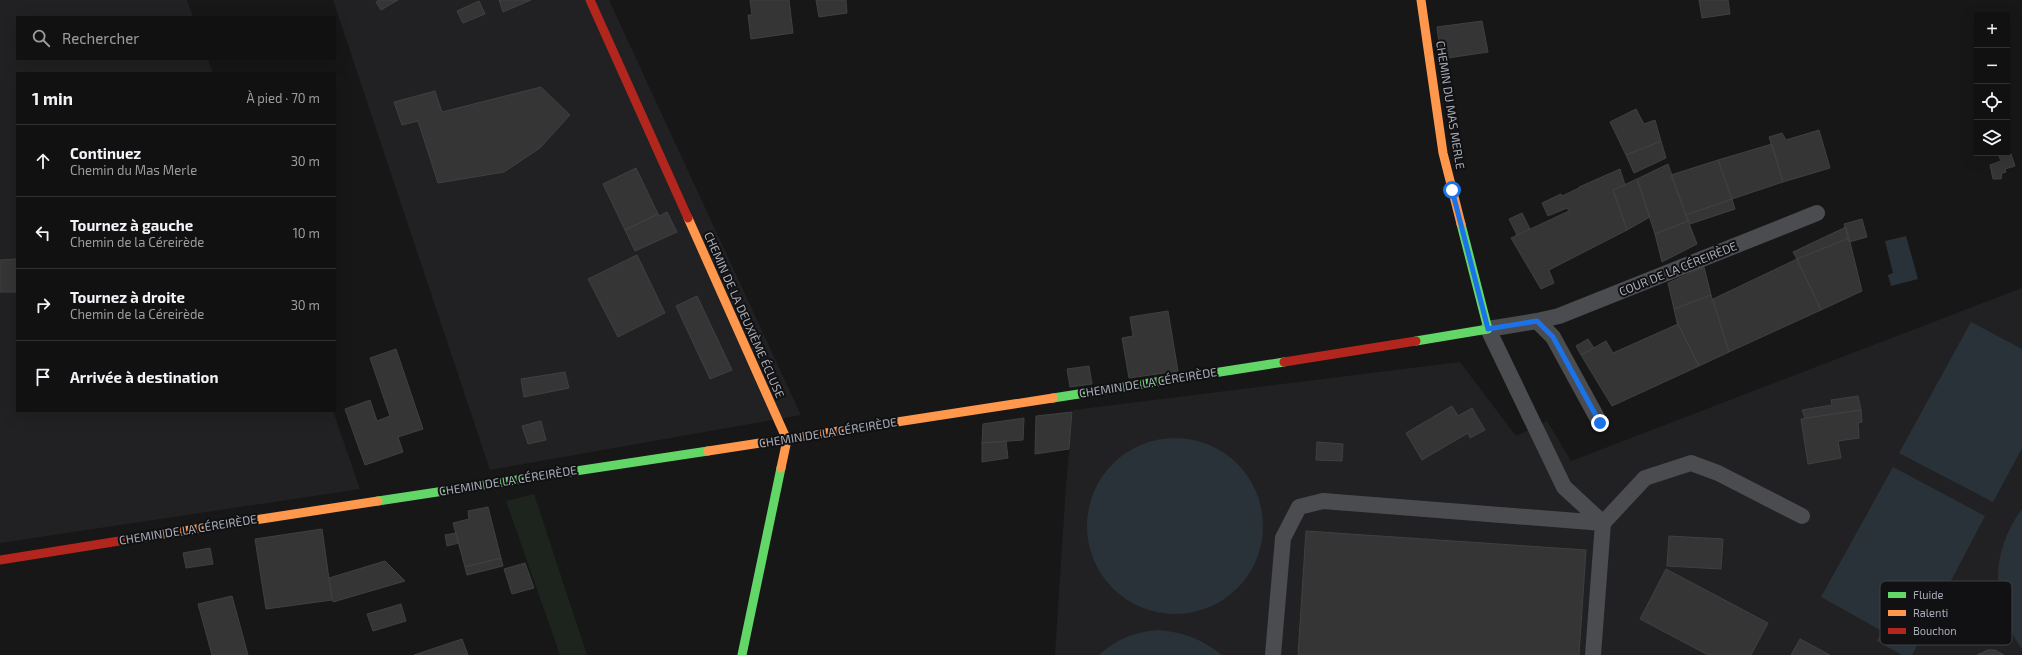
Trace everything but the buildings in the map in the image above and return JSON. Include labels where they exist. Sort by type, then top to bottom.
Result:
[{"type":"street","name":"CHEMIN DE LA DEUXIÈME ÉCLUSE","points":[[590,0],[787,440]]},
{"type":"street","name":"CHEMIN DU MAS MERLE","points":[[1421,0],[1443,153],[1488,329]]},
{"type":"street","name":"CHEMIN DE LA CÉREIRÈDE","points":[[0,560],[254,519],[787,440],[1488,329]]},
{"type":"street","points":[[742,655],[787,440]]},
{"type":"lane","name":"COUR DE LA CÉREIRÈDE","points":[[1537,321],[1559,316],[1818,213]]},
{"type":"lane","name":"CHEMIN DE LA CÉREIRÈDE","points":[[1488,329],[1537,321]]},
{"type":"lane","points":[[1537,321],[1553,337],[1600,423]]},
{"type":"lane","points":[[1488,329],[1564,487],[1603,523]]},
{"type":"lane","points":[[1597,652],[1603,523],[1645,478],[1691,463],[1718,473],[1802,516]]},
{"type":"lane","points":[[1273,655],[1282,538],[1299,508],[1323,501],[1603,523]]},
{"type":"shaded area","points":[[0,0],[187,0],[193,16],[16,16],[16,60],[208,60],[213,72],[16,72],[16,412],[333,412],[360,489],[0,543]]},
{"type":"shaded area","points":[[333,0],[609,0],[801,415],[490,470]]},
{"type":"shaded area","points":[[1906,236],[1918,279],[1891,286],[1888,275],[1893,273],[1885,241]]},
{"type":"shaded area","points":[[2022,288],[2022,655],[1055,655],[1066,485],[1073,410],[1460,362],[1516,436],[1547,421],[1571,461]]},
{"type":"shaded area","points":[[1971,322],[2022,349],[2022,448],[1993,502],[1899,453]]},
{"type":"shaded area","points":[[1166,438],[1184,438],[1217,448],[1231,458],[1243,470],[1253,484],[1259,500],[1263,517],[1263,535],[1259,552],[1253,568],[1243,582],[1231,594],[1217,604],[1201,610],[1184,614],[1166,614],[1133,604],[1119,594],[1107,582],[1097,568],[1091,552],[1087,535],[1087,517],[1097,484],[1107,470],[1119,458],[1133,448],[1149,442]]},
{"type":"shaded area","points":[[1893,467],[1985,516],[1951,581],[1880,581],[1880,630],[1821,597]]},
{"type":"shaded area","points":[[534,494],[587,655],[560,655],[506,501]]},
{"type":"shaded area","points":[[2022,509],[2022,649],[2012,632],[2012,581],[1998,581],[1998,579],[1999,561],[2011,526]]},
{"type":"shaded area","points":[[1158,630],[1176,632],[1192,637],[1215,649],[1222,655],[1099,655],[1105,649],[1126,637],[1141,632]]},
{"type":"shaded area","points":[[1880,635],[1880,643],[1877,641]]},
{"type":"shaded area","points":[[1884,645],[1917,645],[1912,655],[1902,655]]},
{"type":"traffic: fast","points":[[1416,341],[1488,329],[1461,224]]},
{"type":"traffic: fast","points":[[1053,398],[1284,362]]},
{"type":"traffic: fast","points":[[378,501],[708,451]]},
{"type":"traffic: fast","points":[[742,655],[781,468]]},
{"type":"traffic: slow","points":[[1421,0],[1443,153],[1461,224]]},
{"type":"traffic: slow","points":[[688,218],[787,440],[781,468]]},
{"type":"traffic: slow","points":[[708,451],[1053,398]]},
{"type":"traffic: slow","points":[[138,538],[378,501]]},
{"type":"traffic: jam","points":[[590,0],[688,218]]},
{"type":"traffic: jam","points":[[1284,362],[1416,341]]},
{"type":"traffic: jam","points":[[0,560],[138,538]]},
{"type":"route","points":[[1452,190],[1488,329],[1537,321],[1553,337],[1600,423]]}]
